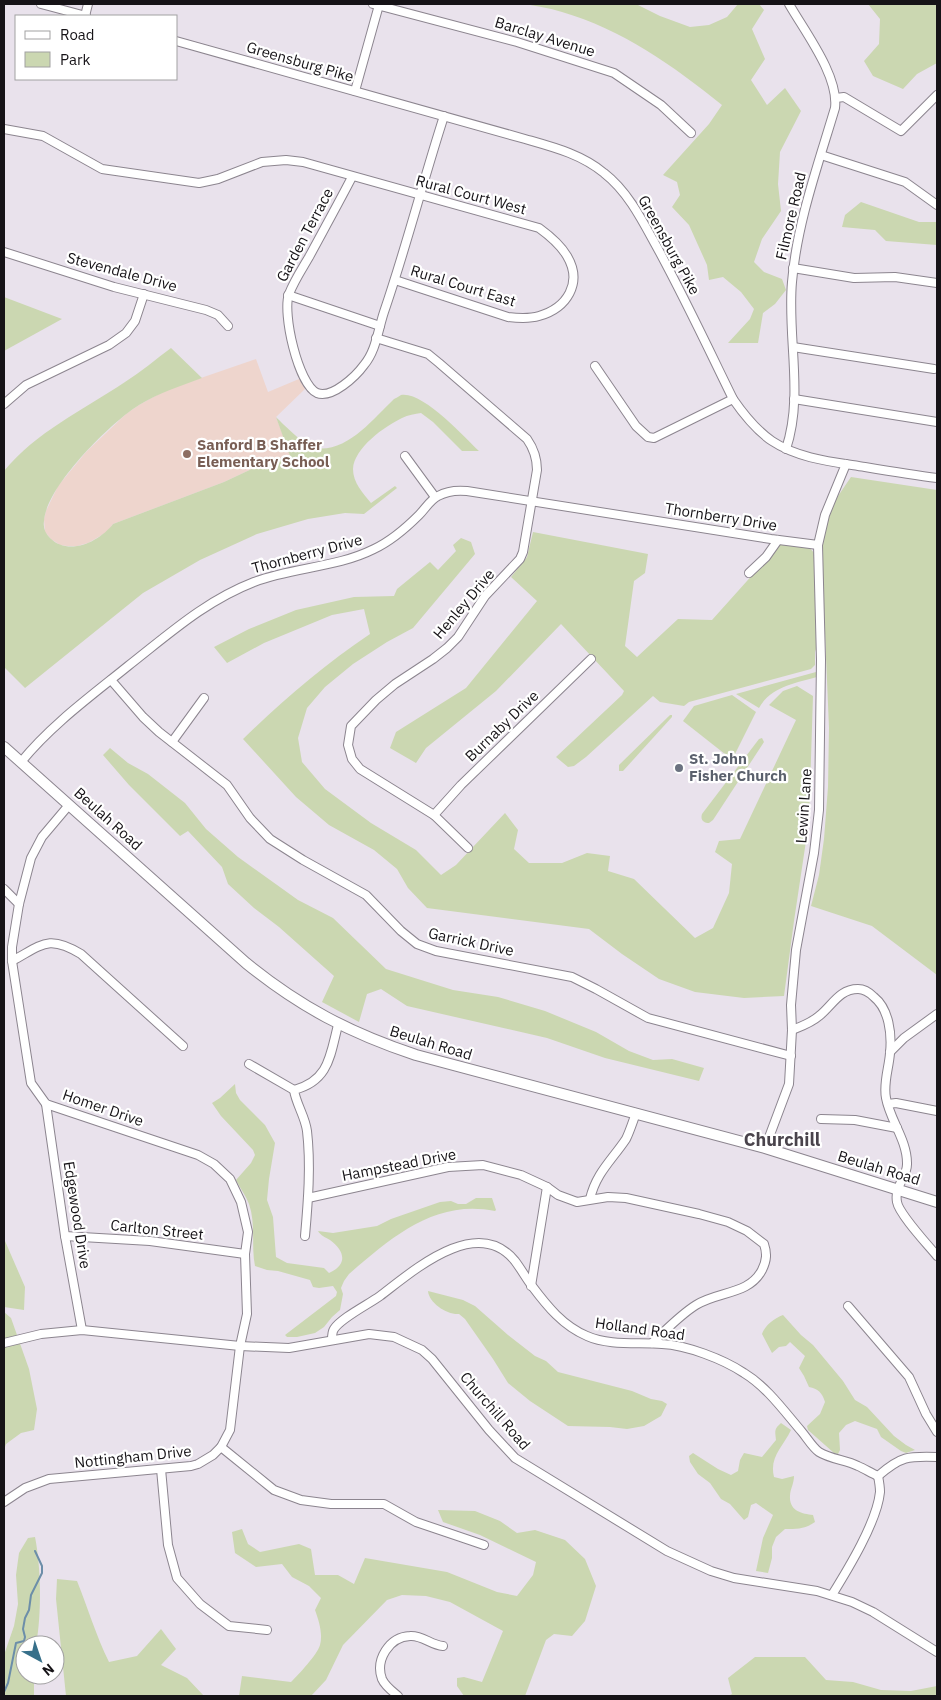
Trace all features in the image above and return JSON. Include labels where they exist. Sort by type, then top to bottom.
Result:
[{"type":"main road","name":"Beulah Road","points":[[4,747],[263,977],[298,1002],[338,1025],[381,1044],[416,1055],[765,1148],[937,1202]]},
{"type":"street","points":[[41,4],[81,15]]},
{"type":"street","points":[[355,91],[376,4]]},
{"type":"street","name":"Barclay Avenue","points":[[376,4],[517,42],[614,73],[661,105],[692,133]]},
{"type":"street","name":"Filmore Road","points":[[786,449],[794,421],[791,304],[793,268],[802,226],[835,108],[836,98],[829,73],[789,4]]},
{"type":"street","name":"Greensburg Pike","points":[[178,42],[574,154],[604,173],[616,184],[636,211],[664,260],[733,399],[744,416],[756,428],[786,449],[812,458],[937,478]]},
{"type":"street","points":[[836,98],[844,97],[901,131],[937,95]]},
{"type":"street","points":[[421,194],[444,116]]},
{"type":"street","name":"Rural Court West","points":[[4,129],[43,136],[102,169],[199,183],[262,162],[286,160],[303,162],[539,228],[551,236],[564,251],[569,261]]},
{"type":"street","points":[[821,156],[905,182],[937,205]]},
{"type":"street","name":"Garden Terrace","points":[[352,177],[288,295],[289,332],[295,355],[307,382],[317,392],[329,393],[337,390],[363,367],[368,360],[421,194]]},
{"type":"street","name":"Stevendale Drive","points":[[4,252],[114,287],[212,312],[224,320],[228,326]]},
{"type":"street","name":"Rural Court East","points":[[395,280],[508,317],[530,318],[549,312],[566,300],[571,292],[574,281],[569,261]]},
{"type":"street","points":[[793,268],[854,278],[895,278],[937,283]]},
{"type":"street","points":[[4,404],[26,385],[109,345],[126,333],[135,321],[144,294]]},
{"type":"street","points":[[288,295],[380,326]]},
{"type":"street","name":"Henley Drive","points":[[376,338],[428,354],[527,440],[537,462],[532,501],[523,552],[520,559],[485,596],[458,637],[433,659],[395,684],[376,700],[351,726],[348,745],[352,759],[360,769],[434,816],[468,848]]},
{"type":"street","points":[[793,347],[934,369]]},
{"type":"street","points":[[595,366],[636,426],[648,437],[654,438],[733,399]]},
{"type":"street","points":[[794,398],[937,422]]},
{"type":"street","points":[[405,456],[435,497]]},
{"type":"street","name":"Lewin Lane","points":[[765,1148],[789,1084],[792,1030],[791,1005],[796,950],[814,853],[819,810],[821,660],[818,544],[825,515],[846,464]]},
{"type":"street","name":"Thornberry Drive","points":[[22,762],[32,749],[60,722],[199,610],[256,582],[287,573],[342,562],[374,549],[397,535],[435,497],[450,491],[460,490],[778,540],[818,544]]},
{"type":"street","points":[[749,573],[766,556],[778,540]]},
{"type":"street","name":"Burnaby Drive","points":[[434,816],[461,785],[591,659]]},
{"type":"street","name":"Garrick Drive","points":[[111,680],[143,717],[226,785],[250,818],[270,839],[303,860],[366,895],[401,931],[417,944],[436,951],[572,977],[596,988],[648,1018],[791,1056]]},
{"type":"street","points":[[172,742],[204,698]]},
{"type":"street","name":"Homer Drive","points":[[69,805],[37,844],[31,858],[14,930],[12,961],[31,1083],[46,1104],[198,1155],[214,1164],[230,1179],[241,1202],[248,1232],[245,1254],[247,1314],[240,1346]]},
{"type":"street","points":[[4,889],[19,904]]},
{"type":"street","points":[[12,961],[44,944],[53,942],[69,947],[81,954],[183,1046]]},
{"type":"street","points":[[792,1030],[820,1016],[842,993],[851,990],[861,989],[881,1002],[886,1013],[889,1029],[890,1052],[885,1089],[888,1104],[908,1164],[896,1189],[897,1201],[901,1211],[937,1256]]},
{"type":"street","points":[[890,1052],[910,1033],[937,1014]]},
{"type":"street","points":[[249,1064],[294,1090],[307,1086],[322,1073],[331,1051],[338,1025]]},
{"type":"street","points":[[294,1090],[307,1130],[308,1198],[305,1236]]},
{"type":"street","name":"Edgewood Drive","points":[[46,1104],[65,1236],[82,1330]]},
{"type":"street","points":[[888,1104],[937,1111]]},
{"type":"street","points":[[590,1200],[602,1170],[627,1137],[636,1113]]},
{"type":"street","points":[[821,1119],[855,1120],[897,1128]]},
{"type":"street","name":"Hampstead Drive","points":[[308,1198],[448,1167],[483,1165],[521,1175],[547,1187],[568,1200],[577,1202],[608,1197],[626,1198],[728,1222],[747,1231],[764,1244],[767,1258],[763,1269],[754,1282],[747,1287],[697,1304],[682,1315],[652,1343]]},
{"type":"street","points":[[531,1286],[547,1187]]},
{"type":"street","name":"Carlton Street","points":[[65,1236],[150,1241],[245,1254]]},
{"type":"street","name":"Holland Road","points":[[332,1340],[333,1330],[339,1323],[375,1300],[428,1260],[442,1252],[459,1247],[489,1244],[503,1250],[514,1260],[531,1286],[556,1316],[572,1328],[589,1337],[631,1343],[665,1344],[687,1349],[720,1361],[744,1373],[770,1395],[818,1452],[858,1466],[878,1476]]},
{"type":"street","points":[[848,1306],[909,1377],[926,1414],[937,1432]]},
{"type":"street","name":"Churchill Road","points":[[4,1343],[41,1334],[82,1330],[240,1346],[289,1348],[369,1334],[394,1337],[422,1350],[432,1359],[489,1430],[516,1458],[667,1551],[711,1571],[734,1578],[832,1595],[873,1612],[937,1652]]},
{"type":"street","name":"Nottingham Drive","points":[[4,1502],[26,1488],[49,1479],[191,1466],[213,1455],[226,1439],[231,1425],[240,1346]]},
{"type":"street","points":[[221,1447],[274,1490],[301,1500],[331,1504],[384,1504],[416,1522],[484,1545]]},
{"type":"street","points":[[832,1595],[850,1565],[876,1508],[880,1492],[878,1476],[905,1458],[913,1456],[937,1457]]},
{"type":"street","points":[[160,1469],[168,1545],[177,1578],[200,1604],[229,1626],[267,1630]]},
{"type":"street","points":[[398,1696],[386,1686],[382,1678],[381,1662],[385,1650],[393,1642],[409,1636],[422,1638],[437,1646],[443,1646]]},
{"type":"shaded area","name":"Sanford B Shaffer Elementary School","points":[[256,359],[268,392],[299,379],[305,389],[276,417],[291,456],[256,467],[224,482],[113,524],[107,532],[88,543],[77,546],[60,545],[45,532],[44,519],[46,511],[58,486],[86,452],[126,414],[166,390]]},
{"type":"green space","points":[[524,4],[636,4],[660,16],[690,27],[709,25],[727,17],[738,4],[759,4],[764,10],[752,29],[765,59],[751,80],[767,105],[785,88],[801,111],[780,152],[778,184],[781,211],[762,239],[754,262],[764,272],[782,279],[786,290],[775,304],[763,313],[758,343],[728,343],[750,319],[754,309],[741,292],[723,277],[709,280],[707,265],[689,225],[672,207],[680,195],[677,182],[663,175],[709,124],[722,105],[666,63],[605,28],[552,9]]},
{"type":"green space","points":[[868,4],[937,4],[937,63],[917,74],[903,89],[873,76],[864,61],[879,44],[880,19]]},
{"type":"green space","points":[[861,202],[919,222],[937,222],[937,245],[886,241],[875,230],[842,227],[845,215]]},
{"type":"green space","points":[[4,297],[62,319],[4,351]]},
{"type":"green space","points":[[171,348],[202,378],[162,393],[139,405],[112,426],[81,457],[67,474],[47,507],[44,528],[48,536],[58,544],[75,546],[92,541],[113,524],[224,482],[256,467],[290,456],[276,417],[306,443],[315,448],[327,448],[349,440],[359,433],[394,399],[401,395],[410,396],[420,400],[443,416],[479,451],[462,451],[433,422],[421,413],[402,418],[379,432],[364,446],[355,461],[353,474],[359,487],[371,503],[395,486],[397,488],[364,514],[345,513],[308,519],[257,534],[200,560],[143,593],[25,688],[4,667],[4,471],[45,433],[131,378]]},
{"type":"green space","points":[[851,477],[937,490],[937,975],[872,926],[811,906],[819,875],[828,787],[829,728],[822,562],[825,515]]},
{"type":"green space","points":[[533,532],[648,554],[645,573],[634,581],[625,646],[637,657],[678,619],[712,620],[780,544],[809,547],[815,554],[815,665],[811,669],[689,702],[684,706],[660,702],[653,696],[586,757],[574,766],[568,767],[556,757],[624,691],[561,624],[496,691],[426,748],[416,763],[390,748],[396,732],[466,688],[537,601],[511,577],[527,557]]},
{"type":"green space","points":[[461,538],[471,542],[475,554],[413,628],[353,664],[325,687],[307,708],[298,738],[302,762],[325,789],[371,823],[416,850],[441,875],[456,865],[505,813],[518,830],[514,849],[529,863],[562,863],[587,853],[610,856],[608,871],[634,879],[695,938],[713,928],[729,893],[732,864],[715,852],[719,841],[740,839],[796,720],[769,705],[783,691],[797,686],[813,696],[809,821],[784,996],[744,998],[695,992],[659,979],[589,929],[427,908],[408,888],[397,869],[374,850],[329,825],[296,797],[243,739],[304,684],[370,634],[364,609],[332,615],[264,643],[227,663],[214,647],[249,629],[296,610],[354,597],[394,596],[397,589],[430,562],[438,570],[456,551],[453,545]]},
{"type":"green space","points":[[816,672],[817,677],[784,687],[770,695],[759,708],[736,694]]},
{"type":"green space","points":[[732,695],[756,712],[734,756],[730,758],[683,721],[694,706]]},
{"type":"green space","points":[[670,715],[672,717],[623,771],[619,771],[619,765]]},
{"type":"green space","points":[[762,738],[764,742],[713,820],[709,823],[704,822],[702,814],[759,739]]},
{"type":"green space","points":[[110,748],[128,763],[148,774],[185,803],[206,829],[238,857],[298,900],[333,918],[386,969],[453,990],[498,997],[545,1011],[596,1032],[629,1051],[653,1060],[672,1059],[704,1068],[699,1081],[605,1058],[547,1038],[407,1006],[381,989],[367,994],[359,1022],[322,1002],[334,976],[228,884],[222,867],[188,831],[180,836],[129,785],[103,755]]},
{"type":"green space","points":[[235,1084],[236,1093],[240,1100],[265,1125],[275,1143],[267,1200],[273,1217],[276,1257],[287,1263],[324,1268],[329,1273],[339,1266],[342,1258],[339,1249],[318,1231],[333,1233],[377,1226],[391,1219],[440,1202],[451,1201],[458,1204],[466,1204],[476,1198],[492,1198],[496,1210],[473,1209],[453,1211],[434,1216],[416,1224],[398,1235],[349,1274],[341,1288],[343,1294],[340,1310],[324,1327],[315,1333],[287,1337],[285,1335],[336,1296],[337,1292],[333,1286],[313,1287],[310,1280],[255,1266],[251,1212],[248,1201],[236,1180],[251,1163],[255,1155],[253,1150],[221,1116],[212,1103]]},
{"type":"green space","points":[[4,1235],[25,1287],[24,1310],[4,1307]]},
{"type":"green space","points":[[428,1291],[463,1300],[475,1306],[508,1335],[535,1356],[546,1361],[558,1372],[632,1391],[651,1399],[662,1401],[667,1404],[661,1416],[644,1426],[627,1429],[568,1426],[530,1401],[508,1383],[465,1319],[459,1314],[449,1313],[435,1304]]},
{"type":"green space","points":[[4,1312],[11,1318],[29,1369],[37,1409],[34,1430],[21,1433],[6,1444],[4,1450]]},
{"type":"green space","points":[[783,1315],[813,1345],[843,1381],[855,1400],[867,1407],[894,1436],[915,1450],[906,1453],[901,1451],[881,1437],[877,1429],[855,1421],[846,1425],[839,1433],[840,1450],[838,1454],[834,1453],[808,1430],[807,1426],[820,1414],[825,1402],[819,1392],[809,1387],[799,1368],[805,1356],[790,1342],[772,1353],[762,1334],[771,1322]]},
{"type":"green space","points":[[781,1423],[791,1430],[775,1458],[773,1464],[774,1477],[782,1479],[794,1476],[790,1501],[797,1511],[813,1515],[815,1522],[801,1528],[785,1529],[776,1537],[772,1547],[772,1558],[768,1573],[756,1571],[763,1538],[773,1515],[756,1503],[751,1505],[748,1517],[744,1520],[730,1504],[721,1499],[710,1483],[698,1474],[690,1462],[689,1456],[693,1453],[731,1475],[738,1471],[740,1460],[744,1453],[762,1457],[776,1440],[776,1430]]},
{"type":"green space","points":[[438,1510],[475,1511],[500,1521],[517,1533],[535,1530],[565,1540],[585,1559],[596,1586],[585,1621],[572,1636],[554,1634],[546,1640],[525,1696],[464,1696],[457,1686],[457,1678],[464,1677],[482,1682],[503,1631],[450,1602],[426,1596],[402,1595],[387,1600],[343,1645],[326,1680],[311,1696],[239,1696],[242,1676],[291,1682],[307,1664],[315,1654],[321,1641],[321,1632],[315,1610],[321,1598],[309,1586],[292,1577],[282,1564],[256,1567],[235,1553],[232,1532],[242,1529],[248,1544],[260,1552],[299,1544],[311,1549],[315,1575],[338,1575],[354,1584],[365,1558],[447,1572],[497,1592],[517,1596],[533,1575],[536,1562],[480,1535],[443,1522]]},
{"type":"green space","points":[[35,1537],[40,1576],[38,1633],[38,1635],[15,1635],[15,1685],[34,1685],[34,1696],[4,1696],[4,1655],[14,1626],[18,1604],[16,1575],[19,1553],[28,1538]]},
{"type":"green space","points":[[57,1579],[77,1581],[109,1662],[137,1656],[161,1629],[176,1649],[161,1665],[187,1678],[204,1696],[66,1696],[65,1635],[60,1635],[56,1599]]},
{"type":"green space","points":[[755,1657],[805,1657],[826,1680],[853,1682],[881,1690],[911,1691],[937,1686],[937,1696],[728,1696],[732,1694],[728,1678]]},
{"type":"waterway","points":[[4,1692],[8,1683],[16,1643],[24,1641],[23,1629],[31,1595],[42,1573],[42,1566],[35,1551]]},
{"type":"place","name":"Sanford B Shaffer Elementary School","points":[[187,454]]},
{"type":"place","name":"St. John Fisher Church","points":[[679,768]]},
{"type":"district","name":"Churchill","points":[[782,1140]]}]
